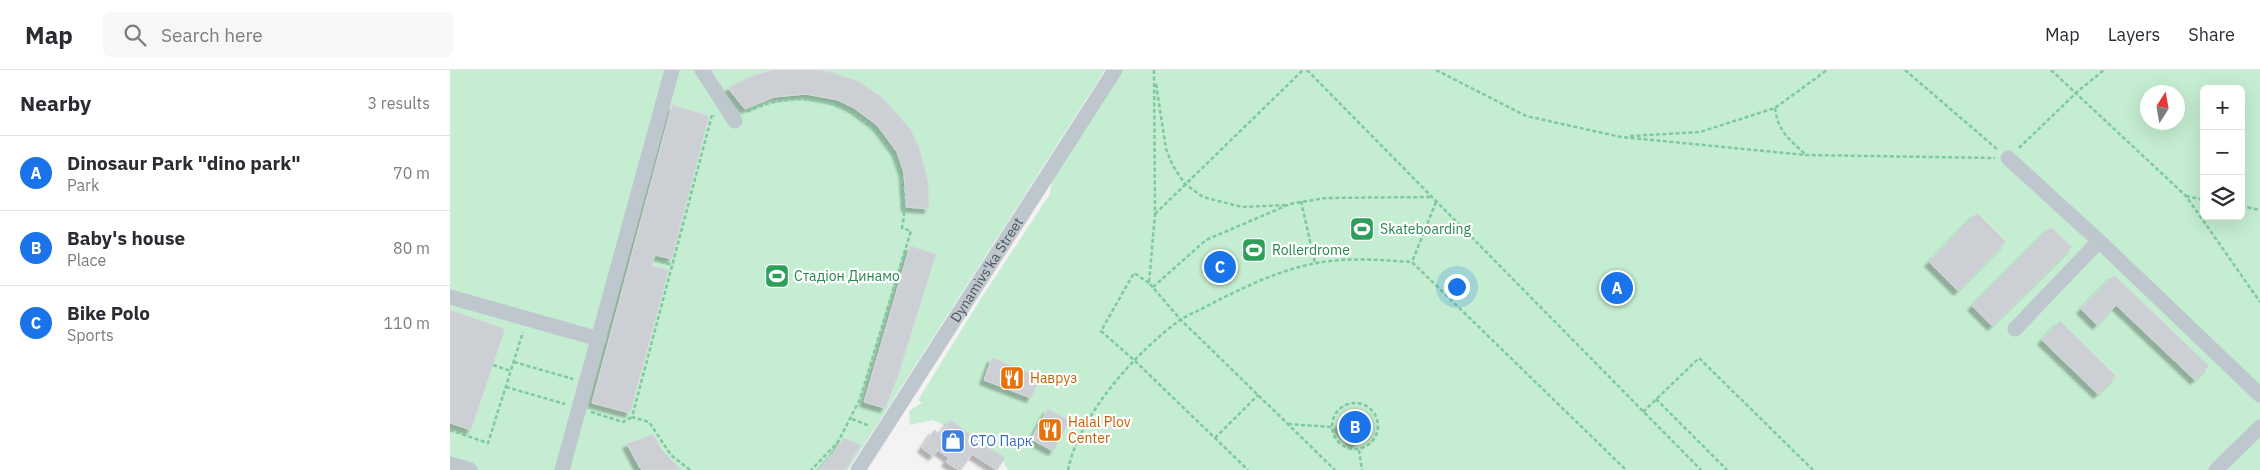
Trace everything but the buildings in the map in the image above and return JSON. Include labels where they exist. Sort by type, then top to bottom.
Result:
[{"type":"street","points":[[562,470],[672,70]]},
{"type":"street","points":[[702,70],[735,121]]},
{"type":"street","name":"Dynamivs'ka Street","points":[[858,470],[1115,70]]},
{"type":"street","points":[[2008,158],[2099,241],[2260,395]]},
{"type":"street","points":[[2015,330],[2099,241]]},
{"type":"street","points":[[450,296],[599,339]]},
{"type":"street","points":[[2216,470],[2260,427]]},
{"type":"street","points":[[450,464],[470,470]]},
{"type":"path","points":[[1155,214],[1305,70],[1700,470]]},
{"type":"path","points":[[1436,70],[1526,116],[1622,137],[1806,155],[2008,158],[2077,92],[2104,70]]},
{"type":"path","points":[[1622,137],[1700,132],[1775,108],[1827,70]]},
{"type":"path","points":[[1905,70],[2008,158]]},
{"type":"path","points":[[2051,70],[2077,92],[2186,196],[2260,302]]},
{"type":"path","points":[[1154,72],[1166,149],[1173,166],[1185,184],[1203,197],[1242,207],[1290,204]]},
{"type":"path","points":[[1149,283],[1155,214],[1154,72]]},
{"type":"path","points":[[632,417],[712,115],[735,121],[748,111],[772,101],[798,98],[828,101],[852,111],[872,125],[885,140],[896,160],[903,188],[904,209],[902,228],[911,230],[866,383],[851,419],[835,446],[811,470]]},
{"type":"path","points":[[1775,108],[1777,124],[1788,139],[1806,155]]},
{"type":"path","points":[[2186,196],[2200,199]]},
{"type":"path","points":[[1153,287],[1206,240],[1290,204],[1325,198],[1430,197]]},
{"type":"path","points":[[1301,201],[1315,263]]},
{"type":"path","points":[[1412,262],[1436,202]]},
{"type":"path","points":[[2245,207],[2260,210]]},
{"type":"path","points":[[654,260],[673,265]]},
{"type":"path","points":[[1068,470],[1076,447],[1094,412],[1134,360],[1181,320],[1250,285],[1279,273],[1315,263],[1347,260],[1412,262],[1626,470]]},
{"type":"path","points":[[1248,470],[1134,360],[1101,331],[1134,273],[1149,283],[1181,320],[1335,470]]},
{"type":"path","points":[[450,430],[488,443],[527,319]]},
{"type":"path","points":[[1643,412],[1699,358],[1813,470]]},
{"type":"path","points":[[514,362],[586,383]]},
{"type":"path","points":[[493,365],[511,371]]},
{"type":"path","points":[[506,387],[623,422],[632,417],[649,422],[672,454],[690,470]]},
{"type":"path","points":[[1215,438],[1258,395]]},
{"type":"path","points":[[1656,400],[1727,470]]},
{"type":"path","points":[[1348,404],[1363,404],[1370,408],[1378,421],[1378,428],[1372,442],[1359,450],[1352,450],[1340,445],[1332,434],[1331,427],[1336,412],[1348,404]]},
{"type":"path","points":[[851,419],[874,427]]},
{"type":"path","points":[[1288,424],[1331,427]]},
{"type":"path","points":[[1359,450],[1362,470]]},
{"type":"path","points":[[1720,470],[1724,466]]},
{"type":"green space","points":[[450,70],[1105,70],[848,470],[450,470]]},
{"type":"green space","points":[[1120,70],[2260,70],[2260,470],[1008,470],[1002,459],[956,431],[933,420],[910,425],[909,411],[922,403],[918,400],[980,300],[1050,194],[1053,171]]},
{"type":"place","name":"Skateboarding","points":[[1362,229]]},
{"type":"place","name":"Rollerdrome","points":[[1254,250]]},
{"type":"place","name":"Bike Polo","points":[[1220,267]]},
{"type":"place","name":"Стадіон Динамо","points":[[777,276]]},
{"type":"place","name":"Dinosaur Park \"dino park\"","points":[[1617,288]]},
{"type":"place","name":"Навруз","points":[[1012,378]]},
{"type":"place","name":"Baby's house","points":[[1355,427]]},
{"type":"place","name":"Halal Plov Center","points":[[1050,430]]},
{"type":"place","name":"СТО Парк","points":[[953,441]]}]
